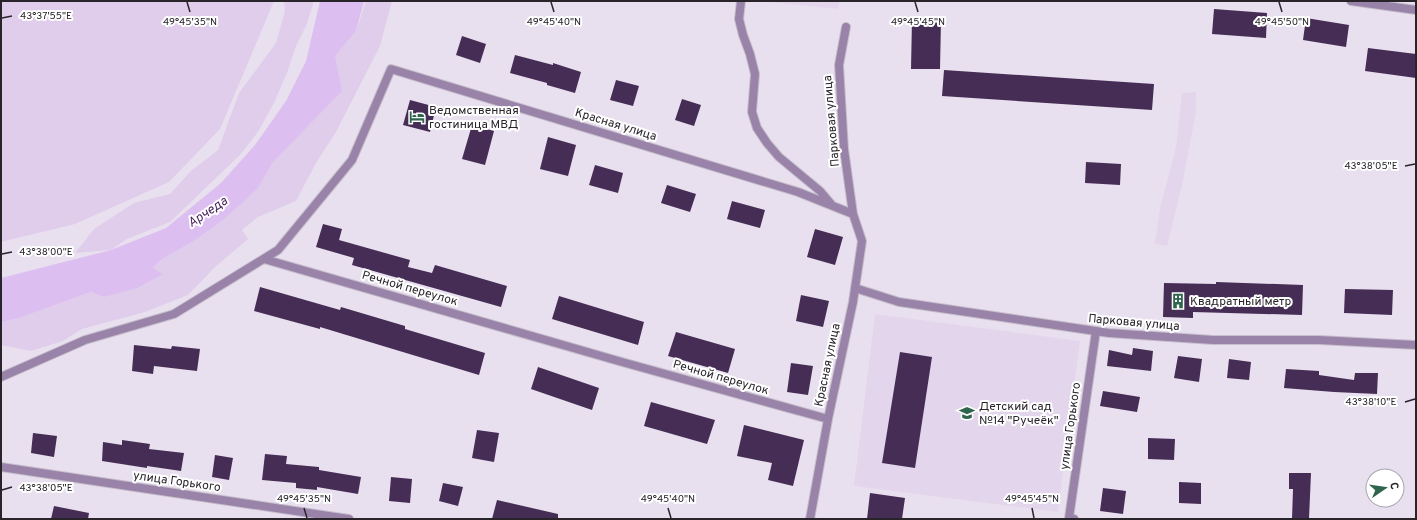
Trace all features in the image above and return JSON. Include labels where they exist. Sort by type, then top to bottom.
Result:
[{"type":"street","name":"Красная улица","points":[[741,1],[739,19],[755,74],[752,112],[757,128],[779,158],[820,190],[833,206]]},
{"type":"street","points":[[1351,1],[1416,10]]},
{"type":"street","name":"Парковая улица","points":[[846,26],[838,65],[844,149],[853,214]]},
{"type":"street","name":"Красная улица","points":[[264,259],[278,250],[352,160],[391,69],[798,192],[853,214],[862,241],[853,302],[828,420],[810,519]]},
{"type":"street","points":[[1,377],[85,340],[174,314],[264,259]]},
{"type":"street","name":"Речной переулок","points":[[264,259],[828,420]]},
{"type":"street","name":"Парковая улица","points":[[855,288],[899,302],[1096,332],[1213,340],[1319,340],[1416,345]]},
{"type":"street","name":"улица Горького","points":[[1074,519],[1069,518],[1096,332]]},
{"type":"street","name":"улица Горького","points":[[1,467],[349,519]]},
{"type":"shaded area","points":[[1,1],[274,1],[220,129],[169,182],[75,224],[1,242]]},
{"type":"shaded area","points":[[284,1],[314,1],[306,26],[296,46],[287,73],[274,103],[258,132],[240,155],[170,222],[127,239],[111,250],[75,253],[94,229],[134,203],[170,194],[191,171],[218,150],[239,93],[276,43],[285,11]]},
{"type":"shaded area","points":[[366,1],[392,1],[380,46],[336,132],[316,163],[296,201],[258,217],[242,230],[248,239],[215,267],[188,295],[145,312],[82,329],[63,341],[31,351],[1,345],[1,322],[19,318],[91,292],[104,297],[162,274],[153,268],[162,259],[191,243],[222,221],[256,189],[335,56],[356,31]]},
{"type":"shaded area","points":[[759,1],[839,1],[838,9]]},
{"type":"shaded area","points":[[1196,92],[1196,112],[1182,185],[1167,246],[1155,244],[1160,208],[1176,147],[1182,93]]},
{"type":"shaded area","name":"Детский сад №14 \"Ручеёк\"","points":[[875,314],[1080,341],[1058,512],[854,486]]},
{"type":"water","name":"Арчеда","points":[[320,1],[364,1],[356,31],[335,56],[342,91],[273,162],[257,189],[222,221],[191,243],[162,259],[153,268],[163,274],[137,288],[104,297],[91,292],[19,318],[1,322],[1,278],[111,250],[166,228],[221,183],[255,145],[286,101],[306,61]]},
{"type":"building","points":[[1214,9],[1267,13],[1266,38],[1212,34]]},
{"type":"building","points":[[1306,18],[1349,25],[1346,47],[1303,40]]},
{"type":"building","points":[[912,19],[941,20],[940,69],[911,69]]},
{"type":"building","points":[[462,36],[486,44],[480,63],[456,55]]},
{"type":"building","points":[[1368,48],[1416,54],[1416,78],[1365,71]]},
{"type":"building","points":[[515,55],[553,65],[553,63],[581,72],[575,93],[547,85],[547,83],[510,73]]},
{"type":"building","points":[[944,70],[1154,84],[1152,110],[942,96]]},
{"type":"building","points":[[616,80],[639,86],[633,106],[610,100]]},
{"type":"building","points":[[682,99],[701,105],[694,126],[675,120]]},
{"type":"building","points":[[410,100],[436,107],[430,132],[403,125]]},
{"type":"building","points":[[472,125],[494,131],[485,165],[462,159]]},
{"type":"building","points":[[548,137],[576,145],[568,176],[540,169]]},
{"type":"building","points":[[1086,162],[1121,164],[1120,185],[1085,183]]},
{"type":"building","points":[[595,165],[623,173],[618,193],[589,185]]},
{"type":"building","points":[[667,185],[696,194],[690,212],[661,203]]},
{"type":"building","points":[[732,201],[765,210],[760,228],[727,219]]},
{"type":"building","points":[[323,224],[342,229],[339,240],[410,260],[408,267],[432,273],[435,265],[507,286],[501,307],[352,265],[354,258],[316,247]]},
{"type":"building","points":[[815,229],[843,237],[835,265],[807,257]]},
{"type":"building","points":[[1216,282],[1303,285],[1302,315],[1193,312],[1193,318],[1163,317],[1164,283],[1216,284]]},
{"type":"building","points":[[260,287],[340,310],[341,307],[405,326],[405,329],[485,353],[479,375],[320,327],[320,329],[254,311]]},
{"type":"building","points":[[1345,289],[1393,290],[1392,315],[1344,313]]},
{"type":"building","points":[[801,295],[829,301],[823,327],[796,321]]},
{"type":"building","points":[[559,296],[644,322],[638,345],[552,319]]},
{"type":"building","points":[[676,332],[735,349],[728,373],[668,356]]},
{"type":"building","points":[[134,345],[171,349],[172,346],[200,349],[197,371],[154,366],[153,374],[132,371]]},
{"type":"building","points":[[1133,348],[1153,351],[1151,371],[1107,366],[1109,350],[1132,355]]},
{"type":"building","points":[[900,352],[932,357],[915,468],[882,463]]},
{"type":"building","points":[[1178,356],[1202,359],[1199,382],[1174,378]]},
{"type":"building","points":[[1229,359],[1251,362],[1249,380],[1227,378]]},
{"type":"building","points":[[791,363],[813,366],[808,395],[787,392]]},
{"type":"building","points":[[538,367],[599,388],[592,410],[531,389]]},
{"type":"building","points":[[1286,369],[1319,371],[1319,375],[1354,380],[1355,373],[1378,373],[1377,394],[1284,388]]},
{"type":"building","points":[[1103,391],[1140,397],[1137,412],[1100,406]]},
{"type":"building","points":[[651,402],[715,420],[707,444],[644,426]]},
{"type":"building","points":[[744,425],[804,440],[793,486],[768,480],[772,463],[737,456]]},
{"type":"building","points":[[477,430],[499,433],[494,462],[472,458]]},
{"type":"building","points":[[33,433],[57,436],[54,457],[31,453]]},
{"type":"building","points":[[1148,438],[1175,439],[1174,460],[1148,459]]},
{"type":"building","points":[[122,440],[150,444],[149,449],[184,453],[181,471],[147,466],[147,468],[102,461],[103,442],[122,445]]},
{"type":"building","points":[[265,454],[287,456],[286,464],[319,467],[319,470],[361,477],[358,494],[317,487],[317,490],[296,488],[296,483],[262,480]]},
{"type":"building","points":[[215,455],[233,458],[229,480],[212,477]]},
{"type":"building","points":[[1289,473],[1311,473],[1309,519],[1292,519],[1293,489],[1289,489]]},
{"type":"building","points":[[391,477],[412,479],[410,503],[389,501]]},
{"type":"building","points":[[1179,482],[1201,483],[1201,504],[1179,503]]},
{"type":"building","points":[[443,483],[463,487],[458,506],[439,501]]},
{"type":"building","points":[[1103,488],[1126,491],[1123,514],[1100,511]]},
{"type":"building","points":[[870,493],[905,498],[902,519],[867,519]]},
{"type":"building","points":[[497,500],[558,514],[558,519],[492,519]]},
{"type":"building","points":[[54,506],[89,513],[88,519],[51,519]]},
{"type":"place","name":"Ведомственная гостиница МВД","points":[[417,117]]},
{"type":"place","name":"Квадратный метр","points":[[1178,301]]},
{"type":"place","name":"Детский сад №14 \"Ручеёк\"","points":[[967,413]]}]
